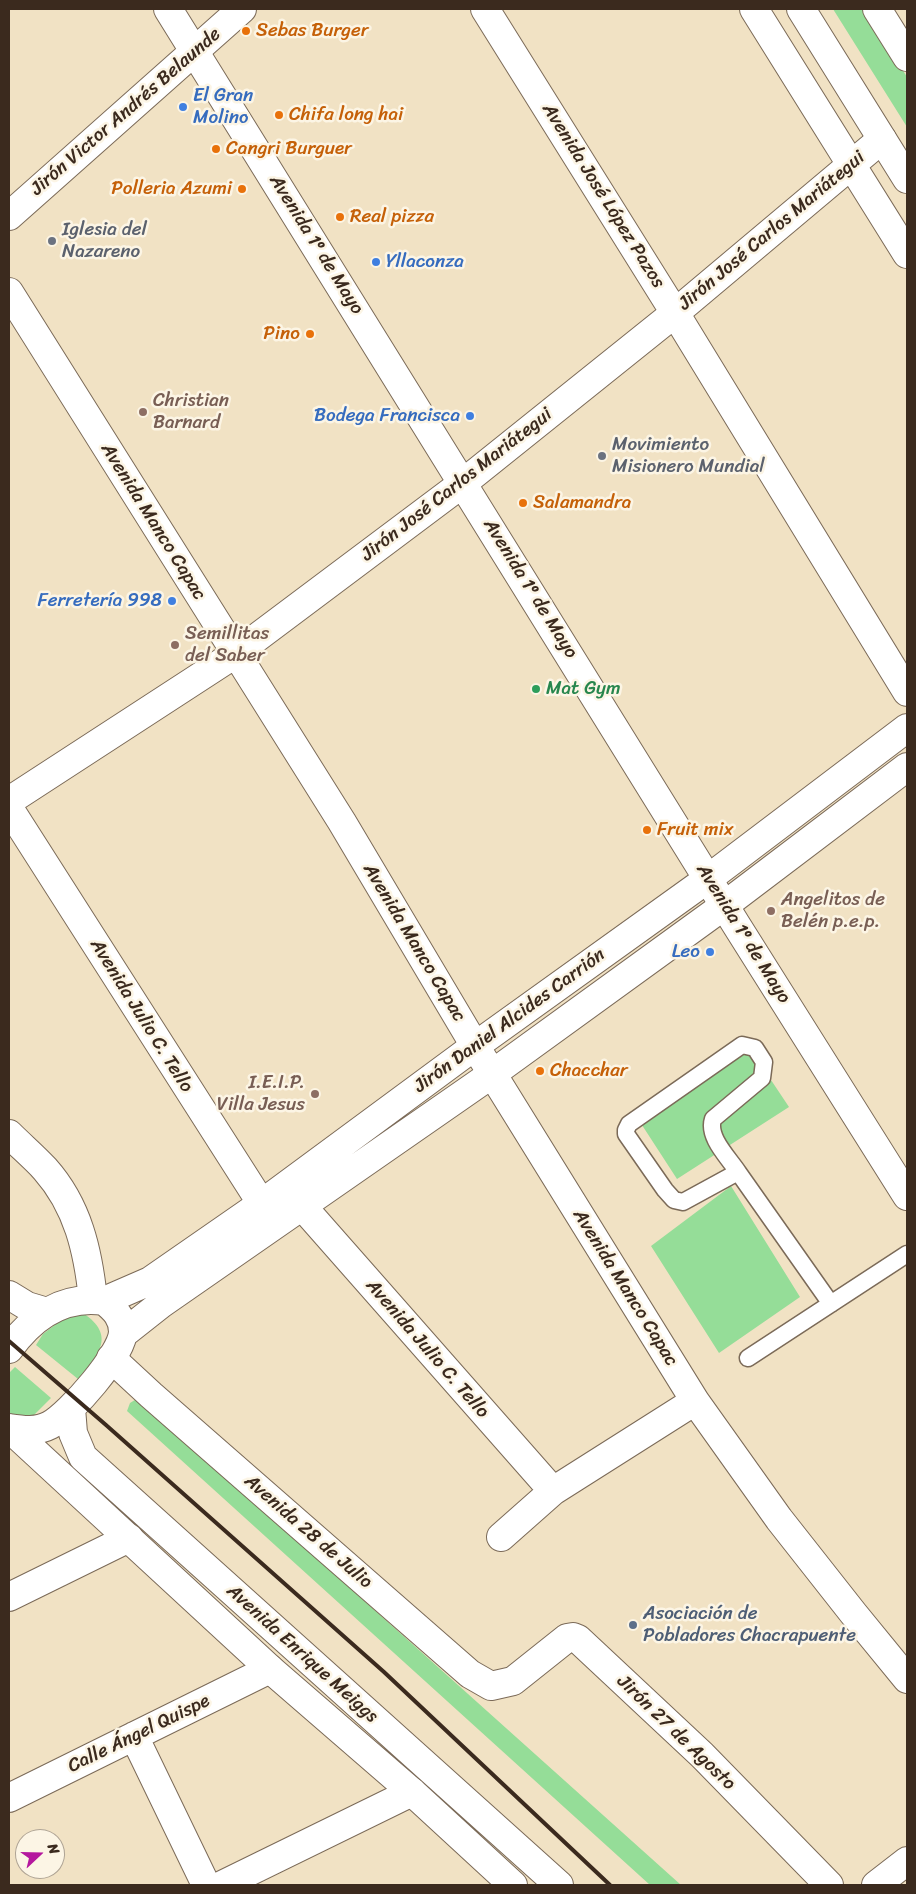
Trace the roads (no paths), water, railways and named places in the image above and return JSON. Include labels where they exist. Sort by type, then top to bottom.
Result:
[{"type":"main road","name":"Avenida 1º de Mayo","points":[[168,9],[907,1196]]},
{"type":"main road","name":"Jirón Victor Andrés Belaunde","points":[[9,216],[242,9]]},
{"type":"main road","name":"Avenida José López Pazos","points":[[485,9],[676,313],[907,692]]},
{"type":"main road","points":[[754,9],[907,254]]},
{"type":"main road","points":[[801,9],[907,179]]},
{"type":"main road","points":[[877,9],[907,57]]},
{"type":"main road","name":"Jirón José Carlos Mariátegui","points":[[9,800],[235,654],[463,483],[676,313],[882,139]]},
{"type":"main road","name":"Avenida Manco Capac","points":[[9,292],[342,822],[492,1074],[695,1401],[780,1519],[907,1679]]},
{"type":"main road","name":"Jirón Daniel Alcides Carrión","points":[[123,1334],[475,1046],[709,878],[907,728]]},
{"type":"main road","name":"Jirón Daniel Alcides Carrión","points":[[11,1338],[61,1304],[77,1300],[98,1300],[150,1281],[268,1214],[302,1206],[492,1074],[725,905],[907,766]]},
{"type":"main road","name":"Avenida Julio C. Tello","points":[[9,808],[268,1214]]},
{"type":"main road","points":[[9,1134],[45,1169],[61,1191],[75,1218],[89,1262],[98,1300],[118,1314],[123,1334],[111,1358],[96,1380],[71,1408],[49,1425],[36,1430],[9,1428]]},
{"type":"main road","name":"Avenida Julio C. Tello","points":[[302,1206],[553,1491]]},
{"type":"main road","points":[[9,1295],[27,1306],[47,1312]]},
{"type":"main road","name":"Avenida 28 de Julio","points":[[111,1358],[470,1674],[491,1686],[513,1681]]},
{"type":"main road","points":[[501,1537],[553,1491],[695,1401]]},
{"type":"main road","name":"Avenida Enrique Meiggs","points":[[71,1408],[72,1433],[83,1457],[559,1885]]},
{"type":"main road","name":"Avenida Enrique Meiggs","points":[[9,1428],[270,1669],[412,1792],[513,1885]]},
{"type":"main road","points":[[64,1478],[61,1472],[61,1465],[64,1459],[70,1455],[83,1457]]},
{"type":"main road","points":[[9,1597],[129,1538]]},
{"type":"main road","name":"Jirón 27 de Agosto","points":[[513,1681],[567,1638],[573,1637],[578,1639],[702,1755],[828,1885]]},
{"type":"main road","name":"Calle Ángel Quispe","points":[[11,1790],[134,1736],[270,1669]]},
{"type":"main road","points":[[134,1736],[206,1885]]},
{"type":"main road","points":[[222,1885],[412,1792]]},
{"type":"main road","points":[[876,1885],[907,1861]]},
{"type":"lane","points":[[738,1172],[683,1202],[674,1200],[646,1164],[626,1134],[626,1130],[629,1124],[742,1045],[755,1048],[760,1055],[764,1062],[762,1078],[713,1119],[711,1126],[713,1135],[831,1304]]},
{"type":"lane","points":[[748,1358],[907,1254]]},
{"type":"railway","points":[[9,1341],[384,1672],[610,1885]]},
{"type":"place","name":"Sebas Burger","points":[[246,31]]},
{"type":"place","name":"El Gran Molino","points":[[183,107]]},
{"type":"place","name":"Chifa long hai","points":[[279,115]]},
{"type":"place","name":"Cangri Burguer","points":[[216,149]]},
{"type":"place","name":"Polleria Azumi","points":[[242,189]]},
{"type":"place","name":"Real pizza","points":[[340,217]]},
{"type":"place","name":"Iglesia del Nazareno","points":[[52,241]]},
{"type":"place","name":"Yllaconza","points":[[376,262]]},
{"type":"place","name":"Pino","points":[[310,334]]},
{"type":"place","name":"Christian Barnard","points":[[143,412]]},
{"type":"place","name":"Bodega Francisca","points":[[470,416]]},
{"type":"place","name":"Movimiento Misionero Mundial","points":[[602,456]]},
{"type":"place","name":"Salamandra","points":[[523,503]]},
{"type":"place","name":"Ferretería 998","points":[[172,601]]},
{"type":"place","name":"Semillitas del Saber","points":[[175,645]]},
{"type":"place","name":"Mat Gym","points":[[536,689]]},
{"type":"place","name":"Fruit mix","points":[[647,830]]},
{"type":"place","name":"Angelitos de Belén p.e.p.","points":[[771,911]]},
{"type":"place","name":"Leo","points":[[710,952]]},
{"type":"place","name":"Chacchar","points":[[540,1071]]},
{"type":"place","name":"I.E.I.P. Villa Jesus","points":[[315,1094]]},
{"type":"place","name":"Asociación de Pobladores Chacrapuente","points":[[633,1625]]}]
